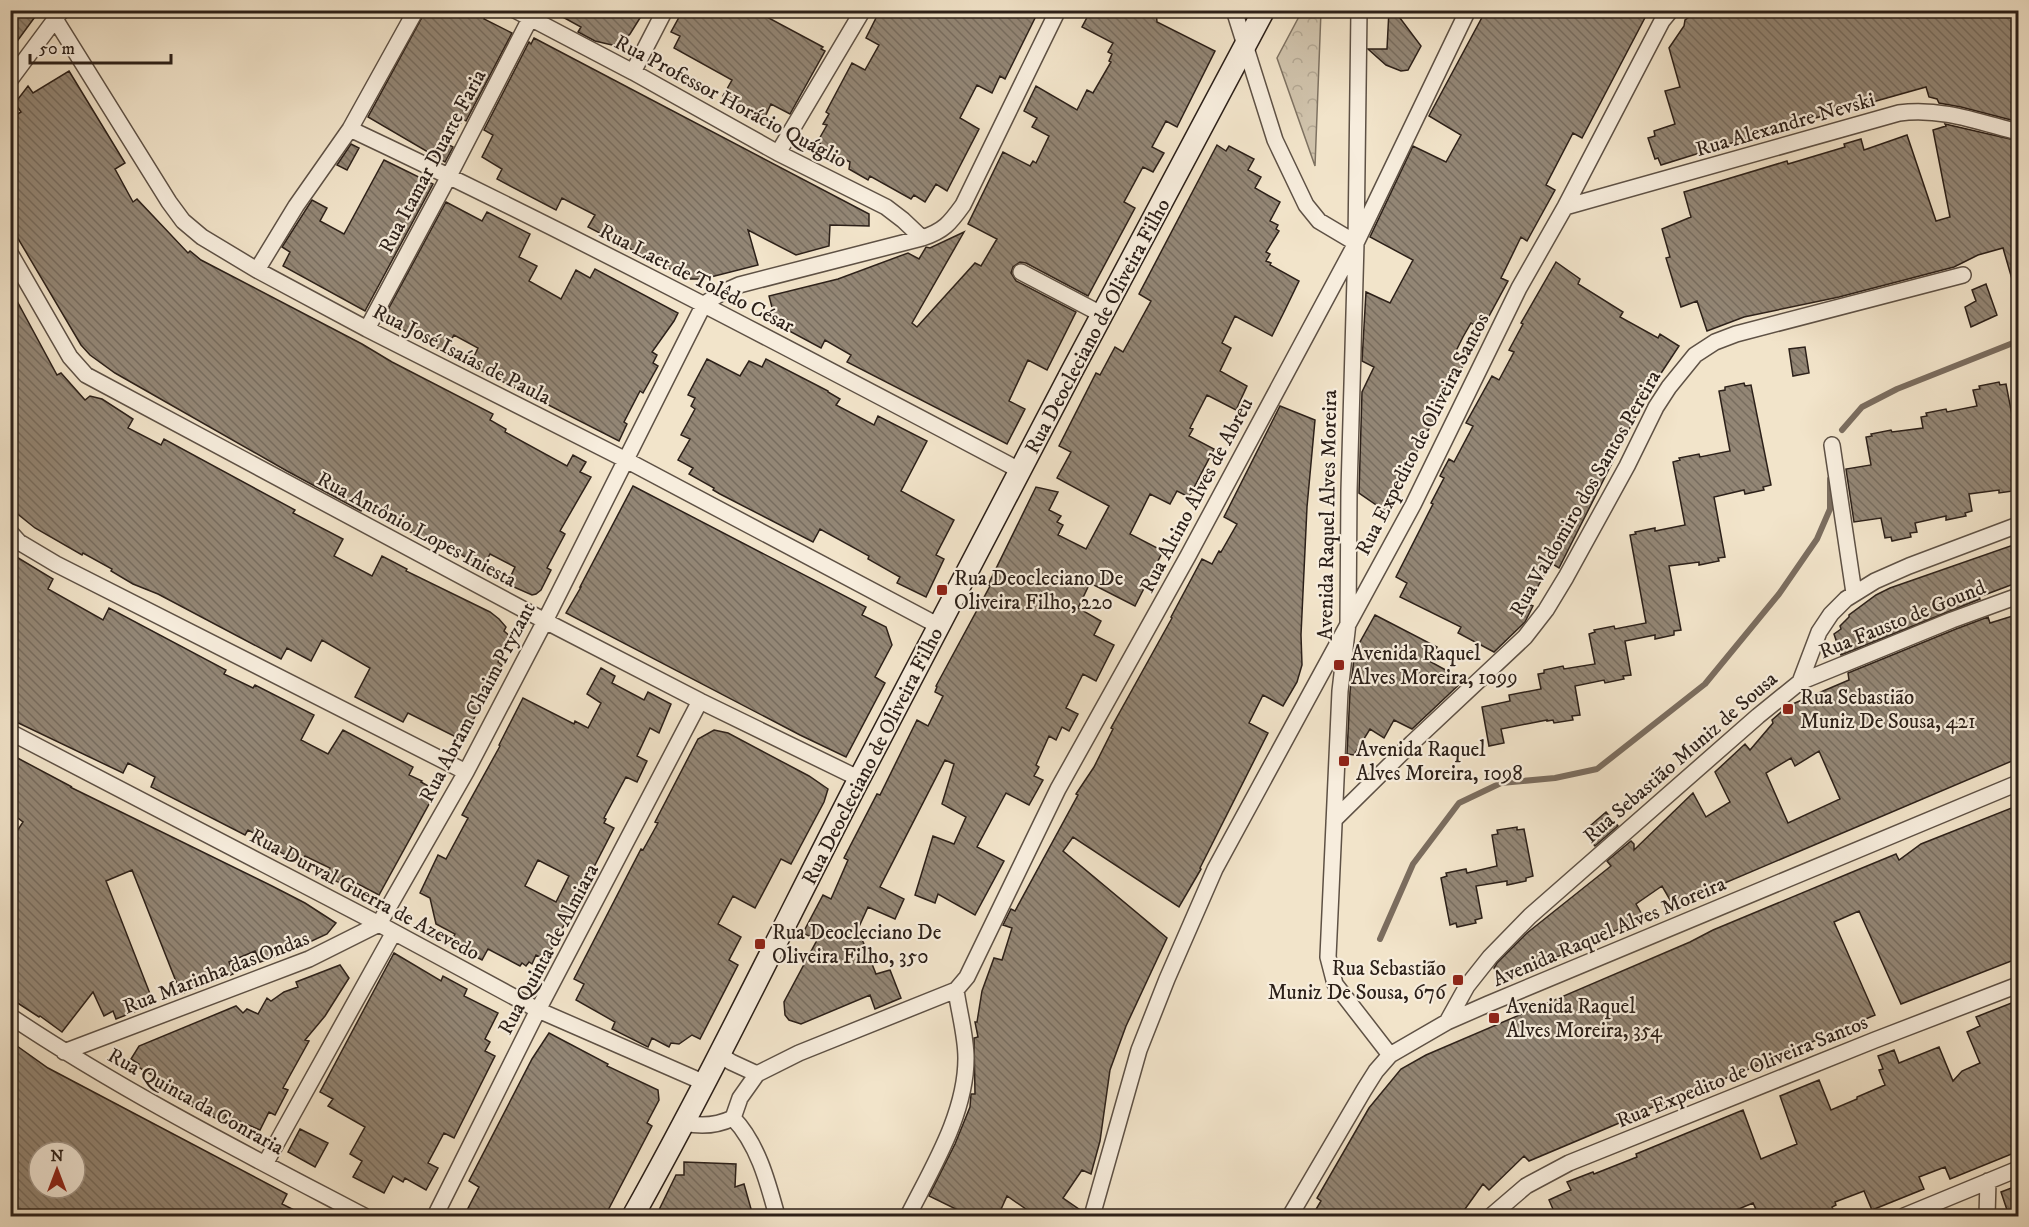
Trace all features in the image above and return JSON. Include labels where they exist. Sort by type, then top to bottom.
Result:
[{"type":"street","points":[[257,270],[296,206],[350,129],[416,10]]},
{"type":"street","name":"Rua Professor Horácio Quáglio","points":[[515,10],[532,14],[778,153],[886,207],[922,238]]},
{"type":"street","points":[[633,72],[665,10]]},
{"type":"street","points":[[778,153],[863,10]]},
{"type":"street","points":[[704,304],[739,285],[922,238],[946,227],[963,205],[1058,10]]},
{"type":"street","points":[[1234,10],[1275,140],[1306,205],[1319,221],[1356,243]]},
{"type":"street","name":"Rua Deocleciano de Oliveira Filho","points":[[633,1216],[685,1122],[1101,314],[1264,10]]},
{"type":"street","name":"Avenida Raquel Alves Moreira","points":[[1359,10],[1348,623],[1340,691],[1328,957],[1335,984],[1390,1055],[1447,1022],[1606,953],[2019,783]]},
{"type":"street","name":"Rua Altino Alves de Abreu","points":[[956,990],[967,977],[1058,789],[1188,556],[1356,243],[1468,10]]},
{"type":"street","name":"Rua Expedito de Oliveira Santos","points":[[1092,1216],[1139,1050],[1167,979],[1215,870],[1413,505],[1519,288],[1565,207],[1662,21],[1671,10]]},
{"type":"street","name":"Rua Itamar Duarte Faria","points":[[367,329],[532,14]]},
{"type":"street","points":[[10,80],[58,15]]},
{"type":"street","name":"Rua José Isaías de Paula","points":[[58,15],[169,202],[183,221],[202,237],[257,270],[367,329],[626,460],[939,626]]},
{"type":"street","name":"Rua Alexandre Nevski","points":[[1565,207],[1899,113],[1919,110],[1939,112],[2019,132]]},
{"type":"street","name":"Rua Laet de Tolêdo César","points":[[350,129],[704,304],[1021,471]]},
{"type":"street","name":"Rua Antônio Lopes Iniesta","points":[[10,253],[70,357],[86,375],[545,621],[700,701],[860,779]]},
{"type":"street","points":[[1021,272],[1101,314]]},
{"type":"street","name":"Rua Valdomiro dos Santos Pereira","points":[[1334,820],[1412,742],[1525,637],[1546,610],[1627,466],[1656,406],[1682,368],[1695,355],[1715,342],[1736,334],[1963,275]]},
{"type":"street","name":"Rua Abram Chaim Pryzant","points":[[380,924],[466,772],[545,621],[704,304]]},
{"type":"street","points":[[1832,446],[1854,593]]},
{"type":"street","name":"Rua Sebastião Muniz de Sousa","points":[[1447,1022],[1467,986],[1490,957],[1530,916],[1758,716],[1800,682],[1820,632],[1831,614],[1854,593],[1909,566],[2019,525]]},
{"type":"street","points":[[10,532],[19,542],[56,564],[466,772]]},
{"type":"street","name":"Rua Fausto de Gound","points":[[1800,682],[1952,620],[2019,597]]},
{"type":"street","name":"Rua Quinta de Almiara","points":[[435,1216],[538,1010],[700,701]]},
{"type":"street","name":"Rua Durval Guerra de Azevedo","points":[[10,732],[380,924],[538,1010],[705,1083]]},
{"type":"street","name":"Rua Marinha das Ondas","points":[[64,1052],[309,959],[380,924]]},
{"type":"street","points":[[265,1164],[394,932]]},
{"type":"street","name":"Rua Expedito de Oliveira Santos","points":[[1491,1216],[1526,1186],[1569,1163],[1748,1093],[1875,1040],[2019,985]]},
{"type":"street","points":[[685,1122],[705,1125],[723,1123],[733,1118],[740,1098],[757,1074],[807,1050],[956,990],[966,1056],[964,1080],[946,1140],[909,1216]]},
{"type":"street","name":"Rua Quinta da Conraria","points":[[10,1016],[64,1052],[265,1164],[364,1216]]},
{"type":"street","points":[[719,1054],[757,1074]]},
{"type":"street","points":[[1290,1216],[1364,1090],[1390,1055]]},
{"type":"street","points":[[733,1118],[742,1127],[756,1152],[777,1216]]},
{"type":"street","points":[[1904,1216],[2019,1169]]},
{"type":"street","points":[[1987,1216],[1988,1181]]},
{"type":"green space","points":[[1302,11],[1321,11],[1315,166],[1277,58]]},
{"type":"building","points":[[10,10],[40,10],[10,51]]},
{"type":"building","points":[[426,10],[474,10],[485,17],[484,19],[512,33],[466,121],[463,119],[449,145],[453,147],[445,162],[368,117]]},
{"type":"building","points":[[550,10],[645,10],[630,34],[620,44],[612,45],[595,41],[578,32],[581,27]]},
{"type":"building","points":[[683,10],[754,10],[823,47],[821,49],[825,51],[790,114],[771,104],[763,121],[747,114],[749,110],[723,96],[732,80],[674,48],[680,36],[671,32]]},
{"type":"building","points":[[880,10],[1039,10],[1005,79],[1000,76],[992,93],[977,85],[960,118],[979,129],[947,191],[936,184],[925,202],[914,195],[911,199],[870,176],[868,180],[849,169],[850,162],[821,147],[819,139],[827,125],[823,124],[829,114],[826,112],[852,63],[865,70],[879,45],[866,38]]},
{"type":"building","points":[[1091,10],[1156,10],[1157,22],[1215,51],[1177,127],[1166,121],[1152,147],[1164,153],[1153,172],[1143,167],[1124,202],[1135,208],[1088,296],[1026,263],[1020,262],[1013,267],[1011,273],[1016,281],[1076,312],[1047,370],[1028,360],[1009,401],[1025,409],[1007,444],[847,362],[851,355],[825,340],[821,348],[767,319],[773,311],[769,296],[838,279],[908,253],[919,259],[926,247],[930,248],[964,232],[912,323],[917,327],[975,263],[981,266],[997,239],[968,224],[1003,152],[1030,166],[1033,161],[1036,163],[1049,136],[1032,127],[1037,118],[1024,111],[1036,86],[1077,110],[1087,90],[1093,93],[1111,62],[1109,61],[1112,54],[1108,52],[1113,43],[1082,27]]},
{"type":"building","points":[[1389,10],[1394,10],[1421,46],[1408,70],[1401,71],[1386,65],[1368,49],[1387,49]]},
{"type":"building","points":[[1486,10],[1649,10],[1582,138],[1573,133],[1546,185],[1555,190],[1527,241],[1521,237],[1501,278],[1508,281],[1482,329],[1471,323],[1463,337],[1456,351],[1467,358],[1385,511],[1359,493],[1362,392],[1374,367],[1362,361],[1366,292],[1390,303],[1413,260],[1370,237],[1413,146],[1446,162],[1461,135],[1429,116]]},
{"type":"building","points":[[1699,10],[1906,10],[1907,18],[1935,10],[2019,10],[2019,122],[1939,103],[1937,99],[1929,97],[1926,87],[1780,128],[1661,165],[1658,158],[1655,159],[1648,138],[1655,136],[1654,131],[1675,124],[1665,91],[1680,87],[1669,48],[1684,26],[1685,20]]},
{"type":"building","points":[[534,38],[869,214],[869,226],[830,225],[829,246],[796,255],[748,230],[758,265],[703,279],[689,279],[588,227],[595,215],[562,198],[556,210],[497,179],[502,169],[482,157],[493,135],[484,130],[529,42],[531,44]]},
{"type":"building","points":[[69,71],[125,163],[115,169],[133,202],[137,199],[188,253],[190,251],[201,260],[493,414],[490,420],[506,429],[505,432],[567,466],[573,455],[586,462],[580,472],[591,477],[560,531],[565,534],[547,568],[551,570],[541,590],[532,595],[507,584],[515,567],[490,554],[483,567],[458,553],[456,556],[363,507],[361,511],[115,373],[90,355],[81,345],[10,225],[10,119],[21,112],[15,103],[28,86],[33,93]]},
{"type":"building","points":[[1945,124],[2019,141],[2019,286],[2014,286],[2003,248],[1978,255],[1954,267],[1839,297],[1744,317],[1707,331],[1697,301],[1681,307],[1666,258],[1670,257],[1662,229],[1691,217],[1684,192],[1787,161],[1788,164],[1845,147],[1844,144],[1861,139],[1864,150],[1907,135],[1936,221],[1950,217],[1933,130],[1946,126]]},
{"type":"building","points":[[351,144],[359,148],[347,170],[337,165]]},
{"type":"building","points":[[1217,145],[1226,151],[1229,146],[1254,159],[1248,170],[1261,177],[1255,188],[1280,202],[1270,221],[1278,225],[1276,229],[1279,231],[1266,252],[1270,254],[1266,261],[1299,281],[1284,312],[1272,336],[1235,316],[1222,343],[1231,348],[1220,371],[1247,386],[1236,410],[1207,395],[1190,428],[1193,429],[1189,436],[1214,449],[1189,497],[1177,491],[1170,504],[1150,494],[1130,534],[1163,551],[1135,606],[1090,583],[1078,608],[1101,621],[1094,635],[1114,645],[1096,681],[1083,674],[1066,708],[1078,714],[1069,731],[1062,727],[1056,740],[1049,736],[1036,765],[1039,767],[1034,776],[1043,780],[1029,805],[1006,793],[977,847],[1004,861],[975,915],[938,894],[935,903],[915,895],[933,836],[954,844],[966,817],[942,804],[954,764],[945,760],[880,887],[904,899],[895,919],[868,907],[858,929],[876,974],[890,970],[901,998],[875,1009],[870,995],[801,1024],[789,1020],[785,1015],[784,1002],[817,940],[803,933],[823,895],[831,899],[848,860],[844,858],[877,794],[880,795],[917,720],[928,726],[943,696],[935,692],[936,686],[990,586],[988,585],[1036,487],[1058,492],[1049,510],[1061,516],[1057,522],[1063,525],[1058,535],[1086,549],[1109,506],[1057,478],[1071,452],[1059,446],[1096,373],[1100,375],[1115,347],[1123,352],[1151,301],[1139,294]]},
{"type":"building","points":[[384,160],[433,184],[365,311],[283,266],[290,252],[282,247],[312,200],[327,208],[320,221],[344,234]]},
{"type":"building","points":[[446,202],[482,221],[487,212],[530,234],[519,257],[537,266],[529,281],[561,299],[576,270],[590,278],[595,269],[678,313],[652,352],[657,355],[653,363],[658,366],[643,393],[640,391],[624,422],[627,424],[619,441],[470,365],[478,348],[454,335],[444,352],[383,319]]},
{"type":"building","points":[[1556,262],[1580,279],[1578,284],[1623,312],[1620,317],[1658,338],[1660,334],[1679,346],[1646,396],[1559,568],[1551,563],[1528,604],[1533,606],[1525,622],[1494,652],[1458,633],[1461,627],[1400,597],[1407,583],[1396,577],[1433,504],[1431,503],[1444,478],[1440,476],[1449,459],[1454,462],[1473,426],[1466,423],[1492,376],[1499,380],[1514,352],[1509,350],[1523,324],[1521,323]]},
{"type":"building","points":[[1986,284],[1997,315],[1971,327],[1965,307],[1976,301],[1972,290]]},
{"type":"building","points":[[10,288],[57,375],[61,373],[85,400],[90,396],[102,399],[133,419],[128,428],[161,445],[164,439],[295,510],[293,513],[343,539],[334,556],[372,576],[382,556],[407,569],[406,571],[490,612],[499,619],[506,627],[504,631],[511,637],[498,662],[502,665],[468,730],[465,728],[458,738],[408,713],[403,722],[355,697],[370,668],[322,640],[311,661],[287,648],[281,659],[158,594],[133,584],[111,571],[112,569],[35,528],[10,508]]},
{"type":"building","points":[[1805,347],[1809,373],[1793,376],[1789,349]]},
{"type":"building","points":[[707,359],[740,376],[749,361],[762,367],[766,359],[828,391],[840,399],[836,405],[874,425],[878,416],[927,441],[901,491],[954,520],[936,555],[944,559],[926,597],[897,583],[900,577],[868,559],[869,556],[820,529],[813,542],[720,494],[689,474],[693,468],[678,460],[690,439],[681,435],[695,409],[691,406],[695,398],[688,395]]},
{"type":"building","points":[[1999,382],[2000,385],[2006,384],[2019,451],[2019,490],[1969,494],[1972,511],[1965,513],[1966,516],[1946,520],[1946,516],[1915,523],[1917,532],[1910,533],[1911,537],[1892,541],[1891,537],[1885,538],[1881,518],[1854,522],[1846,469],[1871,465],[1866,437],[1891,430],[1892,432],[1923,428],[1921,417],[1927,416],[1926,413],[1946,409],[1947,412],[1977,406],[1973,390],[1980,389],[1979,386]]},
{"type":"building","points":[[1744,383],[1745,386],[1751,385],[1771,485],[1763,487],[1764,490],[1745,494],[1744,490],[1714,497],[1725,557],[1718,558],[1719,561],[1699,565],[1699,562],[1669,566],[1681,630],[1674,631],[1674,635],[1655,639],[1655,635],[1625,641],[1631,675],[1605,683],[1604,680],[1575,686],[1580,715],[1572,716],[1573,720],[1554,723],[1553,720],[1547,720],[1501,729],[1504,743],[1489,746],[1482,707],[1510,701],[1509,695],[1541,689],[1538,674],[1544,673],[1544,670],[1595,664],[1589,634],[1595,632],[1594,630],[1614,626],[1615,629],[1646,623],[1630,535],[1655,528],[1655,531],[1685,525],[1673,462],[1680,460],[1679,458],[1699,454],[1700,457],[1730,451],[1719,391],[1725,390],[1725,387]]},
{"type":"building","points":[[1280,406],[1315,420],[1307,507],[1301,635],[1302,665],[1297,682],[1283,706],[1263,695],[1249,723],[1268,733],[1201,869],[1179,907],[1073,837],[1063,851],[1167,938],[1126,1026],[1110,1070],[1100,1141],[1091,1174],[1082,1170],[1063,1198],[1083,1212],[1083,1216],[1036,1216],[1007,1196],[998,1216],[970,1216],[929,1196],[955,1144],[970,1107],[971,1094],[975,1094],[974,1038],[978,1037],[975,1022],[977,1022],[982,991],[994,958],[1002,960],[1012,928],[1003,925],[1011,909],[1015,911],[1078,795],[1076,794],[1094,767],[1113,729],[1111,728],[1202,559],[1212,564],[1237,524],[1224,517]]},
{"type":"building","points":[[633,486],[866,607],[862,615],[886,627],[892,645],[875,677],[885,683],[846,757],[566,613]]},
{"type":"building","points":[[2019,543],[2019,582],[1841,655],[1834,634],[1841,629],[1840,626],[1849,615],[1876,595]]},
{"type":"building","points":[[10,553],[53,579],[48,589],[103,620],[109,608],[226,670],[224,674],[253,688],[255,685],[314,715],[301,740],[328,754],[343,730],[413,767],[409,775],[430,787],[427,792],[434,795],[379,895],[343,876],[340,883],[326,876],[330,868],[305,856],[301,863],[276,850],[278,846],[248,830],[245,835],[151,787],[155,777],[128,763],[123,773],[10,719]]},
{"type":"building","points":[[2019,614],[2019,758],[1673,905],[1662,886],[1636,904],[1644,918],[1501,982],[1494,968],[1497,963],[1527,933],[1611,866],[1607,861],[1631,841],[1634,844],[1634,850],[1693,793],[1706,817],[1730,802],[1715,772],[1745,744],[1750,750],[1773,723],[1772,720],[1788,706],[1849,680],[1848,673],[1988,617],[1990,623]],"holes":[[[1819,751],[1840,799],[1788,823],[1766,773],[1791,758],[1795,766]]]},
{"type":"building","points":[[1375,615],[1437,647],[1429,661],[1464,680],[1412,729],[1394,720],[1384,738],[1370,729],[1354,755],[1347,754],[1350,692],[1355,651]]},
{"type":"building","points":[[601,668],[615,676],[612,683],[644,700],[648,692],[671,704],[659,733],[650,728],[637,756],[647,761],[637,782],[626,777],[604,818],[606,819],[604,823],[614,828],[546,960],[536,955],[532,964],[529,962],[526,966],[522,963],[520,966],[488,949],[482,960],[450,943],[455,934],[436,924],[430,898],[420,893],[438,855],[446,859],[468,818],[462,815],[523,698],[574,724],[575,721],[588,728],[601,703],[587,694]],"holes":[[[538,860],[569,876],[556,902],[525,886]]]},
{"type":"building","points":[[714,730],[728,733],[809,776],[828,789],[824,802],[791,864],[781,859],[755,908],[733,896],[718,924],[741,937],[729,960],[738,965],[700,1039],[692,1035],[679,1044],[671,1043],[669,1047],[652,1038],[648,1047],[612,1029],[615,1022],[576,1000],[584,984],[574,979],[641,849],[643,850],[658,823],[655,822],[698,739]]},
{"type":"building","points":[[10,754],[72,787],[70,787],[305,903],[336,923],[327,934],[288,952],[260,962],[255,951],[229,962],[233,974],[181,994],[132,870],[106,881],[154,1004],[116,1019],[113,1011],[104,1016],[93,992],[62,1032],[10,998],[10,842],[23,822],[10,812]]},
{"type":"building","points":[[2019,805],[2019,958],[1901,1004],[1859,911],[1834,922],[1875,1015],[1742,1072],[1630,1116],[1631,1118],[1529,1161],[1524,1156],[1489,1190],[1483,1184],[1460,1216],[1312,1216],[1321,1201],[1317,1198],[1369,1108],[1401,1069],[1426,1055],[1690,942],[1713,930],[1896,854],[1899,860],[1921,844]]},
{"type":"building","points":[[1606,812],[1618,826],[1595,846],[1583,832]]},
{"type":"building","points":[[1517,827],[1517,830],[1524,829],[1533,876],[1526,878],[1526,881],[1507,885],[1507,881],[1476,886],[1482,918],[1475,920],[1476,923],[1457,927],[1456,923],[1450,925],[1441,878],[1447,876],[1446,873],[1466,869],[1467,873],[1497,866],[1492,835],[1498,834],[1497,830]]},
{"type":"building","points":[[394,953],[441,981],[443,976],[467,989],[464,996],[498,1013],[485,1039],[490,1042],[485,1051],[495,1056],[454,1138],[444,1133],[428,1163],[438,1168],[426,1190],[405,1178],[403,1182],[393,1176],[384,1193],[353,1177],[362,1161],[350,1154],[365,1127],[328,1106],[333,1099],[320,1092]]},
{"type":"building","points":[[340,965],[349,978],[325,1016],[305,1040],[309,1041],[283,1088],[288,1090],[275,1115],[269,1112],[260,1130],[226,1115],[223,1122],[158,1089],[162,1081],[138,1067],[139,1064],[131,1059],[139,1046],[236,1006],[243,1013],[247,1009],[258,1014],[267,998],[271,1001],[284,992],[298,987],[296,982]]},
{"type":"building","points":[[2019,1000],[2019,1151],[1950,1179],[1945,1167],[1919,1177],[1924,1189],[1872,1210],[1864,1191],[1835,1202],[1836,1205],[1832,1207],[1836,1216],[1759,1216],[1753,1203],[1722,1216],[1556,1216],[1549,1200],[1571,1190],[1567,1182],[1637,1157],[1636,1154],[1743,1110],[1761,1159],[1797,1144],[1780,1096],[1819,1080],[1831,1110],[1885,1085],[1879,1070],[1883,1069],[1878,1056],[1894,1050],[1899,1063],[1939,1047],[1953,1081],[1962,1071],[1980,1063],[1967,1032],[1980,1026],[1976,1017]]},
{"type":"building","points":[[549,1033],[608,1064],[607,1066],[658,1090],[659,1100],[647,1123],[652,1126],[605,1216],[464,1216],[479,1187],[469,1181],[532,1059]]},
{"type":"building","points":[[10,1041],[48,1068],[287,1194],[282,1204],[306,1216],[10,1216]]},
{"type":"building","points":[[300,1129],[328,1143],[315,1167],[288,1152]]},
{"type":"building","points":[[684,1162],[736,1164],[735,1187],[744,1184],[753,1216],[656,1216],[676,1175],[684,1175]]},
{"type":"building","points":[[2019,1185],[2019,1216],[2009,1216],[2001,1192]]},
{"type":"waterway","points":[[1842,430],[1862,407],[1897,389],[2018,341]]},
{"type":"waterway","points":[[1380,939],[1413,864],[1459,803],[1501,783],[1555,778],[1597,769],[1705,684],[1779,594],[1817,539],[1830,509],[1830,479]]},
{"type":"place","name":"Rua Deocleciano De Oliveira Filho, 220","points":[[942,590]]},
{"type":"place","name":"Avenida Raquel Alves Moreira, 1099","points":[[1339,665]]},
{"type":"place","name":"Rua Sebastião Muniz De Sousa, 421","points":[[1788,709]]},
{"type":"place","name":"Avenida Raquel Alves Moreira, 1098","points":[[1344,761]]},
{"type":"place","name":"Rua Deocleciano De Oliveira Filho, 350","points":[[760,944]]},
{"type":"place","name":"Rua Sebastião Muniz De Sousa, 676","points":[[1458,980]]},
{"type":"place","name":"Avenida Raquel Alves Moreira, 354","points":[[1494,1018]]}]
